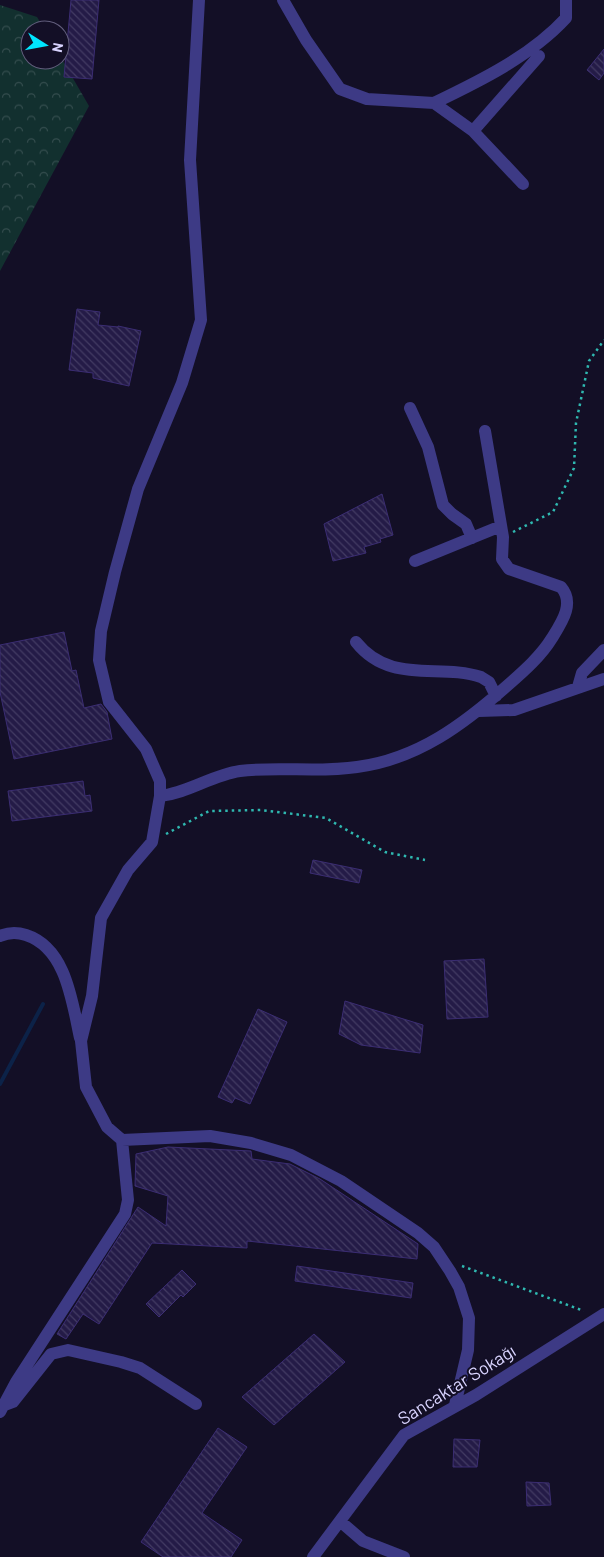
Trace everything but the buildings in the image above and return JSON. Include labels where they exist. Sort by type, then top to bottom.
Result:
[{"type":"street","points":[[80,1041],[92,996],[100,918],[128,870],[152,842],[160,796],[160,781],[146,749],[109,702],[99,660],[101,631],[138,490],[182,383],[200,320],[190,160],[199,0]]},
{"type":"street","points":[[283,0],[306,40],[340,89],[367,99],[434,103],[486,78],[554,31],[566,18],[566,0]]},
{"type":"street","points":[[472,131],[538,56]]},
{"type":"street","points":[[434,103],[472,131],[523,184]]},
{"type":"street","points":[[410,408],[428,447],[443,505],[466,524],[472,538]]},
{"type":"street","points":[[160,796],[175,794],[220,776],[239,772],[317,771],[383,762],[426,746],[479,711],[520,675],[550,641],[562,622],[567,606],[565,592],[561,586],[509,569],[505,565],[501,551],[502,532],[485,431]]},
{"type":"street","points":[[415,560],[472,538],[502,532]]},
{"type":"street","points":[[356,642],[369,655],[394,666],[415,671],[481,676],[489,682],[496,696]]},
{"type":"street","points":[[578,687],[582,673],[604,650]]},
{"type":"street","points":[[479,711],[514,710],[604,679]]},
{"type":"street","points":[[0,936],[8,932],[20,933],[40,939],[58,959],[73,1004],[86,1088],[108,1127],[122,1140],[128,1200],[124,1214],[2,1408]]},
{"type":"street","points":[[122,1140],[210,1136],[250,1143],[291,1155],[333,1176],[418,1232],[441,1256],[459,1287],[465,1304],[470,1333],[455,1405]]},
{"type":"street","name":"Sancaktar Sokağı","points":[[313,1557],[341,1522],[404,1435],[476,1395],[600,1316]]},
{"type":"street","points":[[2,1408],[13,1402],[51,1354],[68,1350],[140,1368],[196,1404]]},
{"type":"street","points":[[341,1522],[363,1541],[404,1557]]},
{"type":"path","points":[[502,532],[552,512],[574,468],[576,423],[589,361],[604,340]]},
{"type":"path","points":[[152,842],[209,811],[261,810],[326,818],[385,852],[425,860]]},
{"type":"path","points":[[441,1256],[600,1316]]},
{"type":"green space","points":[[0,5],[37,17],[39,20],[20,20],[20,70],[68,70],[89,106],[0,271]]},
{"type":"waterway","points":[[0,1084],[43,1004]]}]
